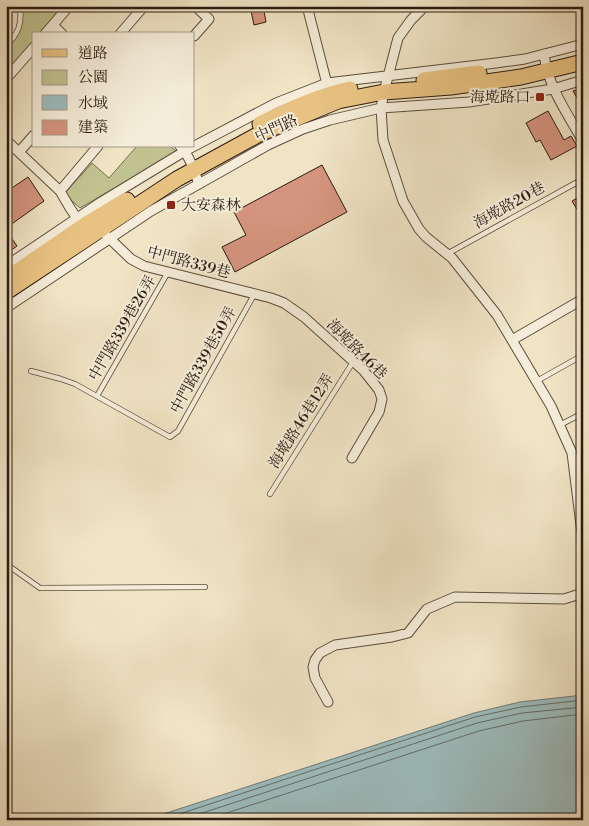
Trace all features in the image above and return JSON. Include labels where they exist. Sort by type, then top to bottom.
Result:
[{"type":"main road","name":"中門路","points":[[6,292],[93,227],[189,162],[328,88],[386,83],[451,88],[521,77],[545,62],[583,52]]},
{"type":"main road","name":"中門路","points":[[545,62],[583,62]]},
{"type":"main road","name":"中門路","points":[[189,162],[386,83]]},
{"type":"main road","name":"中門路","points":[[6,279],[93,227]]},
{"type":"street","points":[[47,32],[69,6]]},
{"type":"street","points":[[122,32],[144,6]]},
{"type":"street","points":[[194,6],[209,19],[195,35]]},
{"type":"street","points":[[308,6],[328,88]]},
{"type":"street","points":[[425,6],[411,20],[398,38],[386,83],[382,108],[383,140],[403,201],[419,229],[447,254],[497,315],[535,382],[551,406],[572,453],[579,487],[583,541]]},
{"type":"street","points":[[53,25],[60,32]]},
{"type":"street","name":"中門路","points":[[545,62],[583,44]]},
{"type":"street","points":[[6,79],[32,49]]},
{"type":"street","points":[[545,62],[553,89],[583,141]]},
{"type":"street","name":"中門路","points":[[6,308],[93,227],[189,162],[268,145],[303,129],[330,120],[382,108],[469,102],[553,89],[583,80]]},
{"type":"street","points":[[19,152],[32,137]]},
{"type":"street","name":"中門路339巷","points":[[6,140],[60,191],[93,227],[130,259],[144,266],[284,303],[304,317]]},
{"type":"street","points":[[60,191],[96,148]]},
{"type":"street","name":"中門路","points":[[6,266],[93,227]]},
{"type":"street","points":[[512,340],[583,299]]},
{"type":"street","name":"海墘路46巷","points":[[304,317],[364,371],[379,390],[382,399],[379,412],[352,458]]},
{"type":"street","points":[[328,702],[315,678],[313,668],[315,660],[320,653],[335,645],[408,633],[427,609],[455,597],[564,599],[583,593]]},
{"type":"lane","points":[[6,46],[13,39],[22,21],[20,6]]},
{"type":"lane","name":"海墘路20巷","points":[[447,254],[583,179]]},
{"type":"lane","name":"中門路339巷26弄","points":[[97,396],[168,272]]},
{"type":"lane","name":"中門路339巷50弄","points":[[170,437],[178,431],[255,294]]},
{"type":"lane","points":[[535,382],[583,355]]},
{"type":"lane","name":"海墘路46巷12弄","points":[[270,494],[353,362]]},
{"type":"lane","name":"中門路339巷26弄","points":[[31,371],[61,379],[97,396],[170,437]]},
{"type":"lane","points":[[560,425],[583,413]]},
{"type":"lane","points":[[6,564],[40,588],[205,587]]},
{"type":"green space","points":[[22,6],[64,6],[43,32],[32,32],[32,44],[6,74],[6,48],[18,34],[22,19]]},
{"type":"green space","points":[[135,148],[172,148],[177,152],[80,208],[64,194],[92,163],[109,178]]},
{"type":"water","points":[[583,695],[583,820],[145,820],[474,713],[520,702]]},
{"type":"building","points":[[250,6],[263,6],[266,22],[254,25]]},
{"type":"building","points":[[583,88],[583,108],[573,91]]},
{"type":"building","points":[[548,111],[564,140],[571,136],[577,146],[551,160],[540,140],[536,142],[526,123]]},
{"type":"building","points":[[322,165],[347,212],[235,272],[222,247],[246,235],[234,212]]},
{"type":"building","points":[[28,177],[44,201],[6,228],[6,192]]},
{"type":"building","points":[[583,195],[583,207],[578,211],[572,201]]},
{"type":"building","points":[[6,230],[17,246],[6,254]]},
{"type":"place","name":"海墘路口","points":[[540,97]]},
{"type":"place","name":"大安森林","points":[[171,205]]}]
